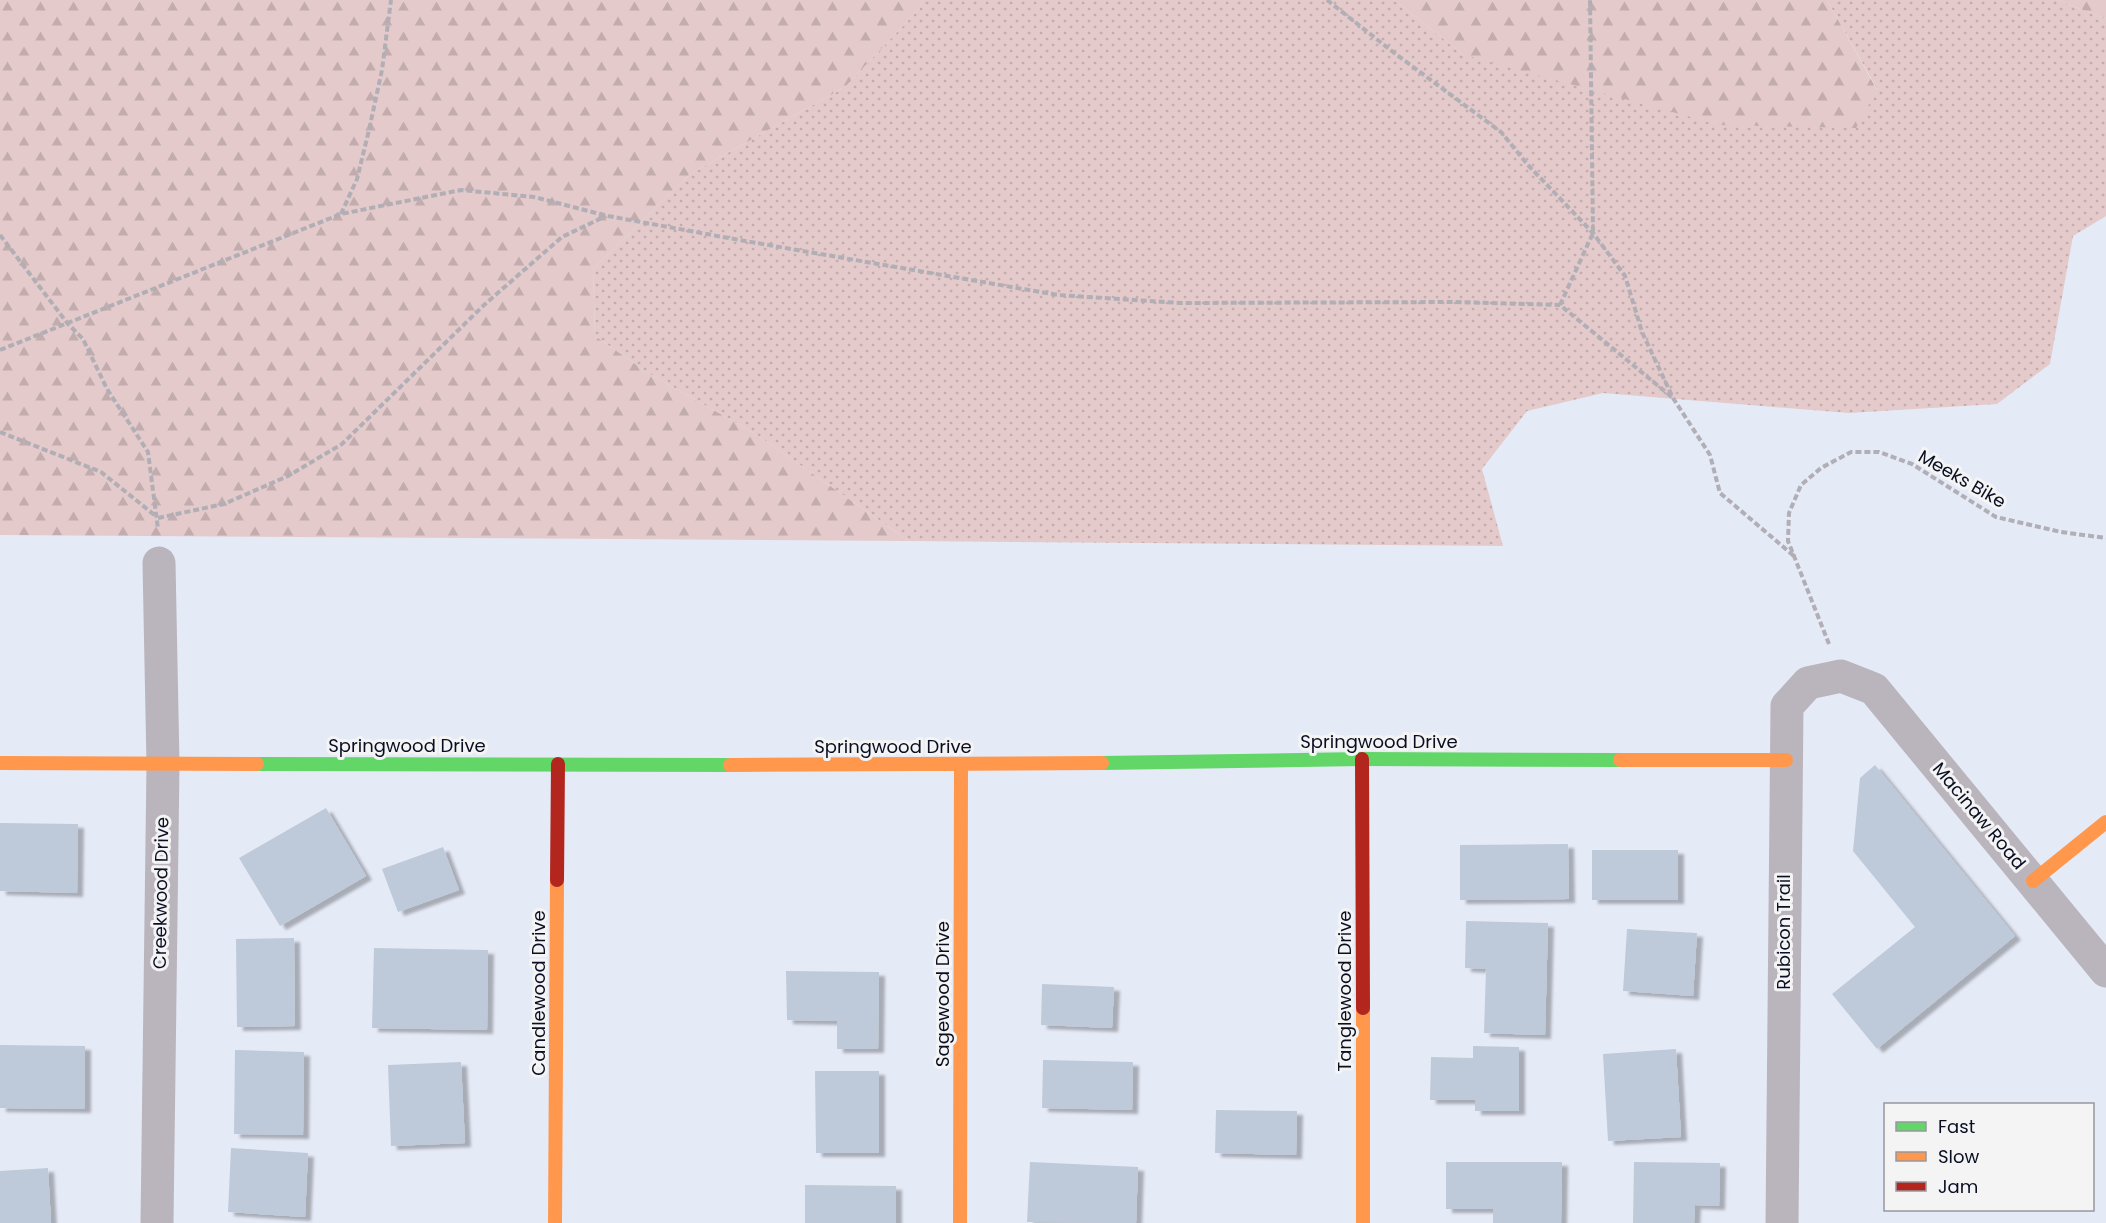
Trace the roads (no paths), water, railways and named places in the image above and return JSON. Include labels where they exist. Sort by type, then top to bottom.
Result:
[{"type":"street","name":"Creekwood Drive","points":[[157,1223],[163,764],[159,563]]},
{"type":"street","name":"Rubicon Trail","points":[[1782,1223],[1787,706],[1808,683],[1841,676]]},
{"type":"street","name":"Macinaw Road","points":[[1841,676],[1874,689],[2106,971]]},
{"type":"street","name":"Springwood Drive","points":[[0,763],[961,765],[1362,759],[1786,760]]},
{"type":"street","name":"Tanglewood Drive","points":[[1362,759],[1363,1223]]},
{"type":"street","name":"Candlewood Drive","points":[[555,1223],[558,764]]},
{"type":"street","name":"Sagewood Drive","points":[[960,1223],[961,765]]},
{"type":"street","points":[[2033,882],[2106,822]]}]
